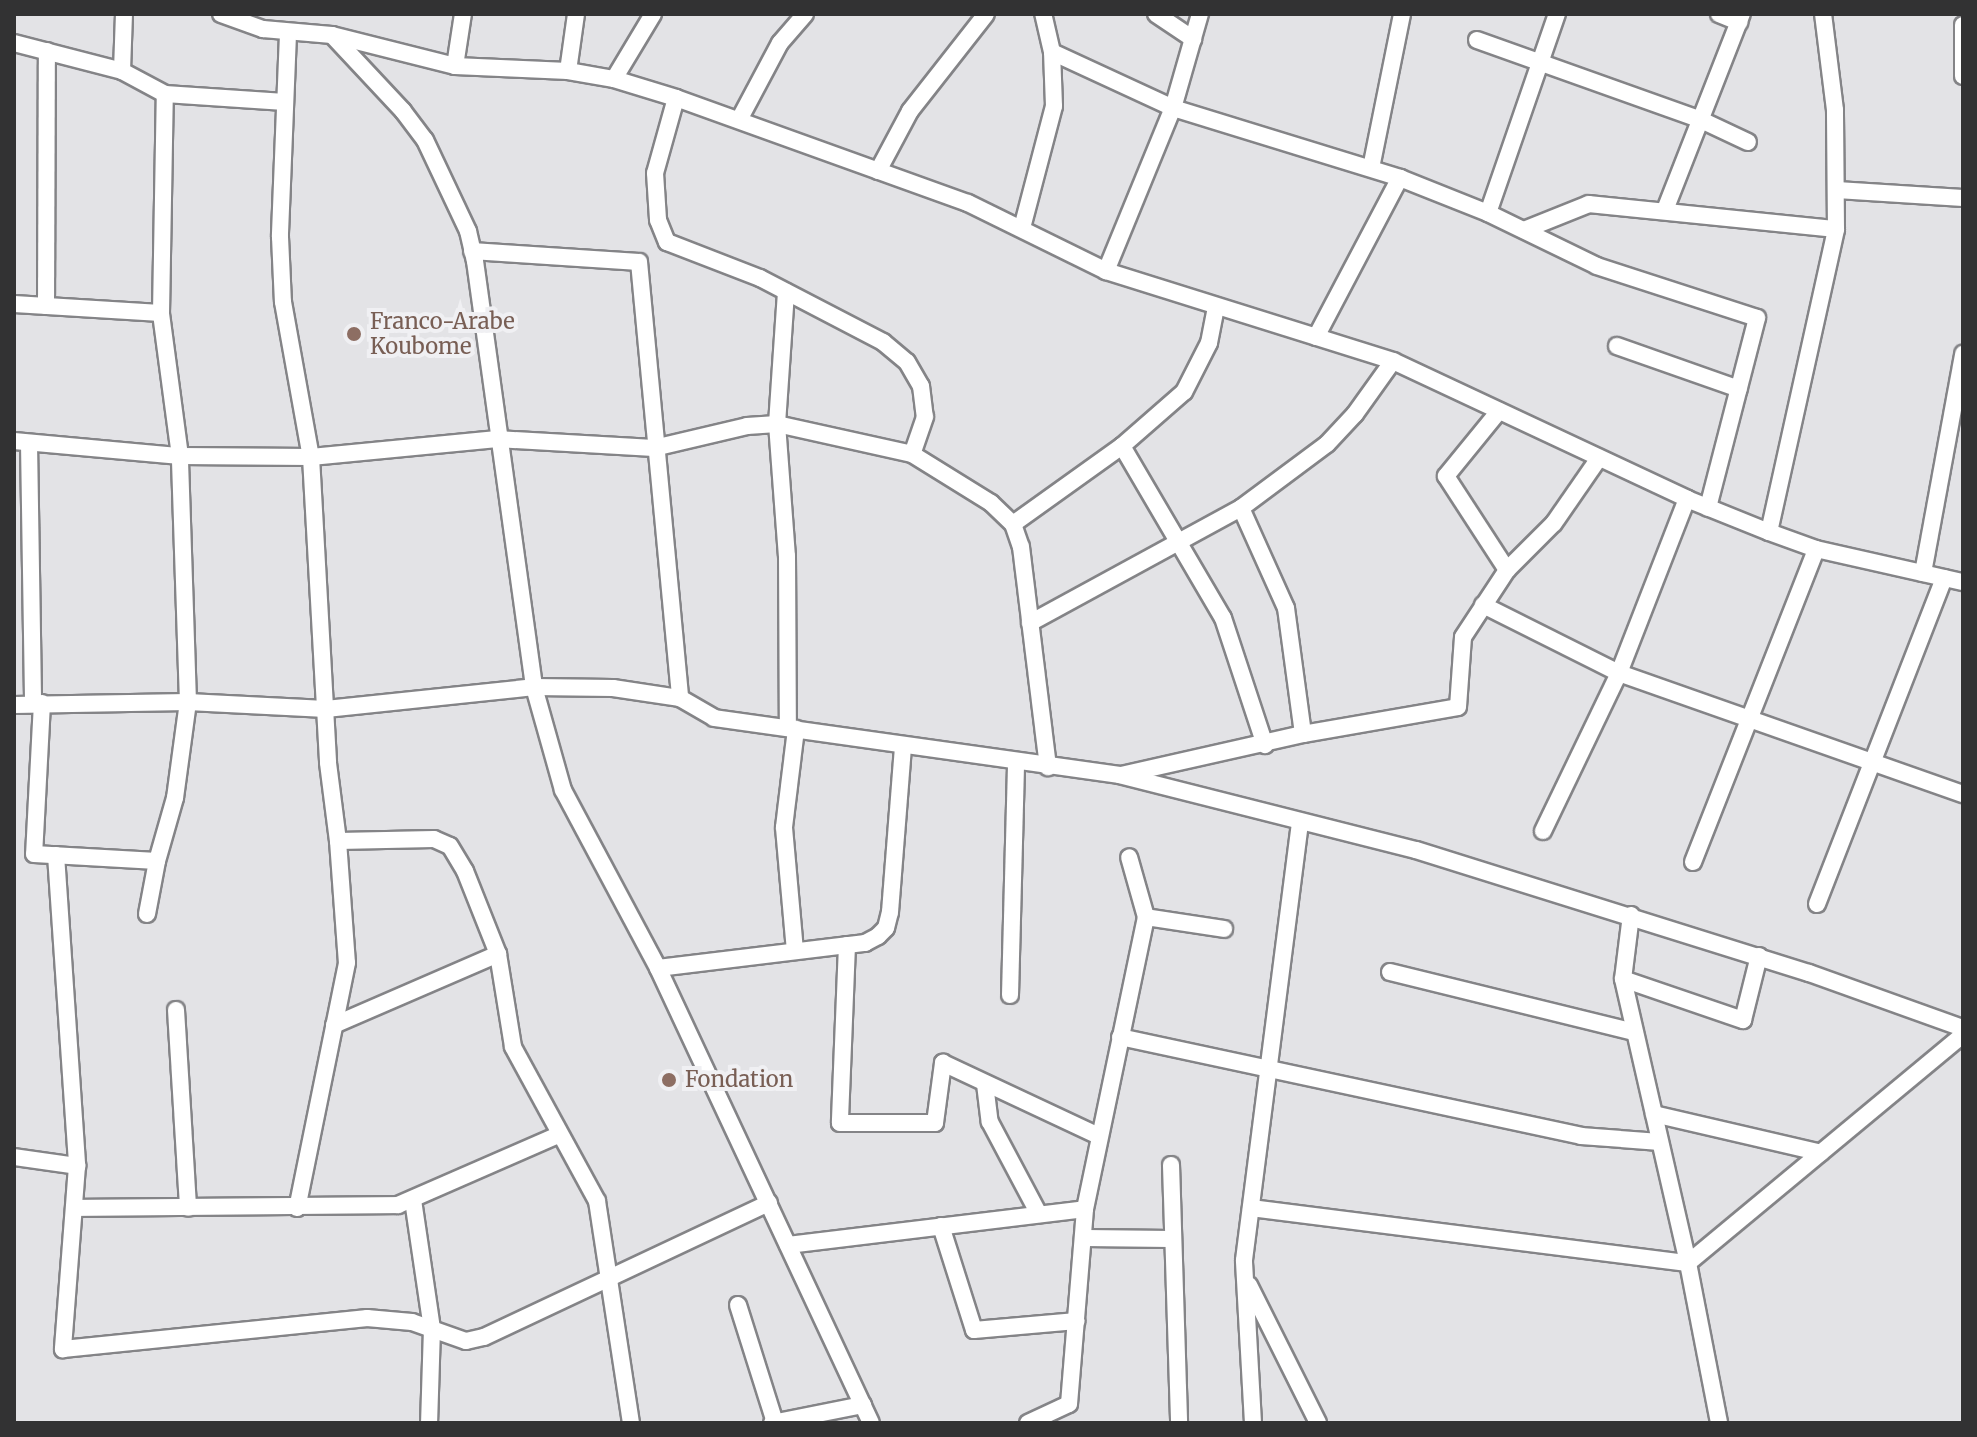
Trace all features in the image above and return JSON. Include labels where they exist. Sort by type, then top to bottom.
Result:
[{"type":"street","points":[[122,71],[124,14]]},
{"type":"street","points":[[221,14],[265,22],[288,34],[332,35],[455,66],[568,71],[614,79],[676,98],[968,203],[1106,271],[1393,361],[1687,499],[1769,532],[1816,549],[1963,582]]},
{"type":"street","points":[[455,66],[463,14]]},
{"type":"street","points":[[568,71],[576,14]]},
{"type":"street","points":[[614,79],[653,14]]},
{"type":"street","points":[[739,120],[780,43],[805,14]]},
{"type":"street","points":[[878,171],[910,111],[986,14]]},
{"type":"street","points":[[1022,228],[1054,106],[1052,52],[1043,14]]},
{"type":"street","points":[[1156,14],[1193,39]]},
{"type":"street","points":[[1106,271],[1173,108],[1200,14]]},
{"type":"street","points":[[1371,168],[1402,14]]},
{"type":"street","points":[[1488,213],[1557,14]]},
{"type":"street","points":[[1665,210],[1741,18],[1719,14]]},
{"type":"street","points":[[1769,532],[1836,229],[1835,110],[1823,14]]},
{"type":"street","points":[[1963,25],[1963,76]]},
{"type":"street","points":[[288,34],[280,237],[283,302],[311,457],[328,763],[338,841],[347,963],[297,1208]]},
{"type":"street","points":[[332,35],[403,111],[425,140],[468,231],[534,687],[563,790],[658,968],[871,1423]]},
{"type":"street","points":[[1477,40],[1699,119],[1748,142]]},
{"type":"street","points":[[14,43],[122,71],[165,94],[285,102]]},
{"type":"street","points":[[46,306],[47,51]]},
{"type":"street","points":[[1052,52],[1173,108],[1400,178],[1488,213],[1597,266],[1757,318],[1708,508]]},
{"type":"street","points":[[147,914],[157,861],[175,798],[188,702],[180,456],[161,313],[165,94]]},
{"type":"street","points":[[676,98],[655,173],[661,231],[667,242],[786,292],[883,342],[907,362],[921,386],[925,417],[912,454]]},
{"type":"street","points":[[1316,337],[1400,178]]},
{"type":"street","points":[[1837,190],[1963,198]]},
{"type":"street","points":[[1524,230],[1589,204],[1836,229]]},
{"type":"street","points":[[472,251],[639,262],[654,448],[680,698]]},
{"type":"street","points":[[786,292],[777,424],[787,556],[792,728],[784,827],[795,951]]},
{"type":"street","points":[[14,304],[161,313]]},
{"type":"street","points":[[1013,524],[1122,446],[1184,392],[1209,343],[1216,308]]},
{"type":"street","points":[[1617,346],[1739,389]]},
{"type":"street","points":[[1923,573],[1963,354]]},
{"type":"street","points":[[1030,623],[1241,508],[1327,444],[1355,414],[1393,361]]},
{"type":"street","points":[[1499,411],[1446,476],[1507,570]]},
{"type":"street","points":[[157,861],[34,854],[37,703],[22,442],[180,456],[311,457],[497,439],[654,448],[747,426],[777,424],[912,454],[980,495],[1013,524],[1021,547],[1048,767]]},
{"type":"street","points":[[1122,446],[1180,539],[1223,618],[1265,745]]},
{"type":"street","points":[[1119,775],[1265,745],[1303,734],[1458,707],[1463,637],[1507,570],[1554,523],[1599,458]]},
{"type":"street","points":[[1543,831],[1619,673],[1687,499]]},
{"type":"street","points":[[1241,508],[1286,608],[1303,734]]},
{"type":"street","points":[[1693,862],[1816,549]]},
{"type":"street","points":[[1817,904],[1944,578]]},
{"type":"street","points":[[1483,605],[1619,673],[1963,794]]},
{"type":"street","points":[[14,705],[188,702],[326,709],[534,687],[613,688],[680,698],[714,718],[1119,775],[1425,852],[1759,956],[1963,1028]]},
{"type":"street","points":[[658,968],[865,943],[886,928],[903,747]]},
{"type":"street","points":[[1010,995],[1016,762]]},
{"type":"street","points":[[1253,1423],[1245,1276],[1300,823]]},
{"type":"street","points":[[338,841],[434,839],[450,846],[465,871],[498,954],[513,1047],[558,1135],[597,1201],[606,1280],[631,1423]]},
{"type":"street","points":[[56,855],[77,1166],[63,1349],[367,1318],[412,1322],[466,1341],[484,1337],[769,1203]]},
{"type":"street","points":[[1028,1423],[1069,1404],[1085,1209],[1146,917],[1129,857]]},
{"type":"street","points":[[1631,915],[1623,979],[1688,1263],[1719,1423]]},
{"type":"street","points":[[1146,917],[1224,929]]},
{"type":"street","points":[[847,945],[840,1123],[935,1123],[943,1063],[1099,1136]]},
{"type":"street","points":[[334,1025],[498,954]]},
{"type":"street","points":[[1623,979],[1743,1020],[1759,956]]},
{"type":"street","points":[[1390,972],[1635,1032]]},
{"type":"street","points":[[176,1010],[188,1208]]},
{"type":"street","points":[[1251,1208],[1688,1263],[1963,1035]]},
{"type":"street","points":[[1120,1037],[1581,1136],[1660,1142]]},
{"type":"street","points":[[985,1084],[990,1122],[1039,1214]]},
{"type":"street","points":[[1654,1114],[1821,1153]]},
{"type":"street","points":[[75,1208],[398,1205],[558,1135]]},
{"type":"street","points":[[14,1157],[77,1166]]},
{"type":"street","points":[[1171,1165],[1179,1423]]},
{"type":"street","points":[[413,1200],[432,1329],[429,1423]]},
{"type":"street","points":[[788,1245],[1085,1209]]},
{"type":"street","points":[[941,1226],[974,1330],[1077,1321]]},
{"type":"street","points":[[1085,1238],[1171,1239]]},
{"type":"street","points":[[1245,1276],[1318,1423]]},
{"type":"street","points":[[738,1305],[773,1423],[863,1405]]},
{"type":"place","name":"Franco-Arabe Koubome","points":[[354,334]]},
{"type":"place","name":"Fondation","points":[[669,1080]]}]
